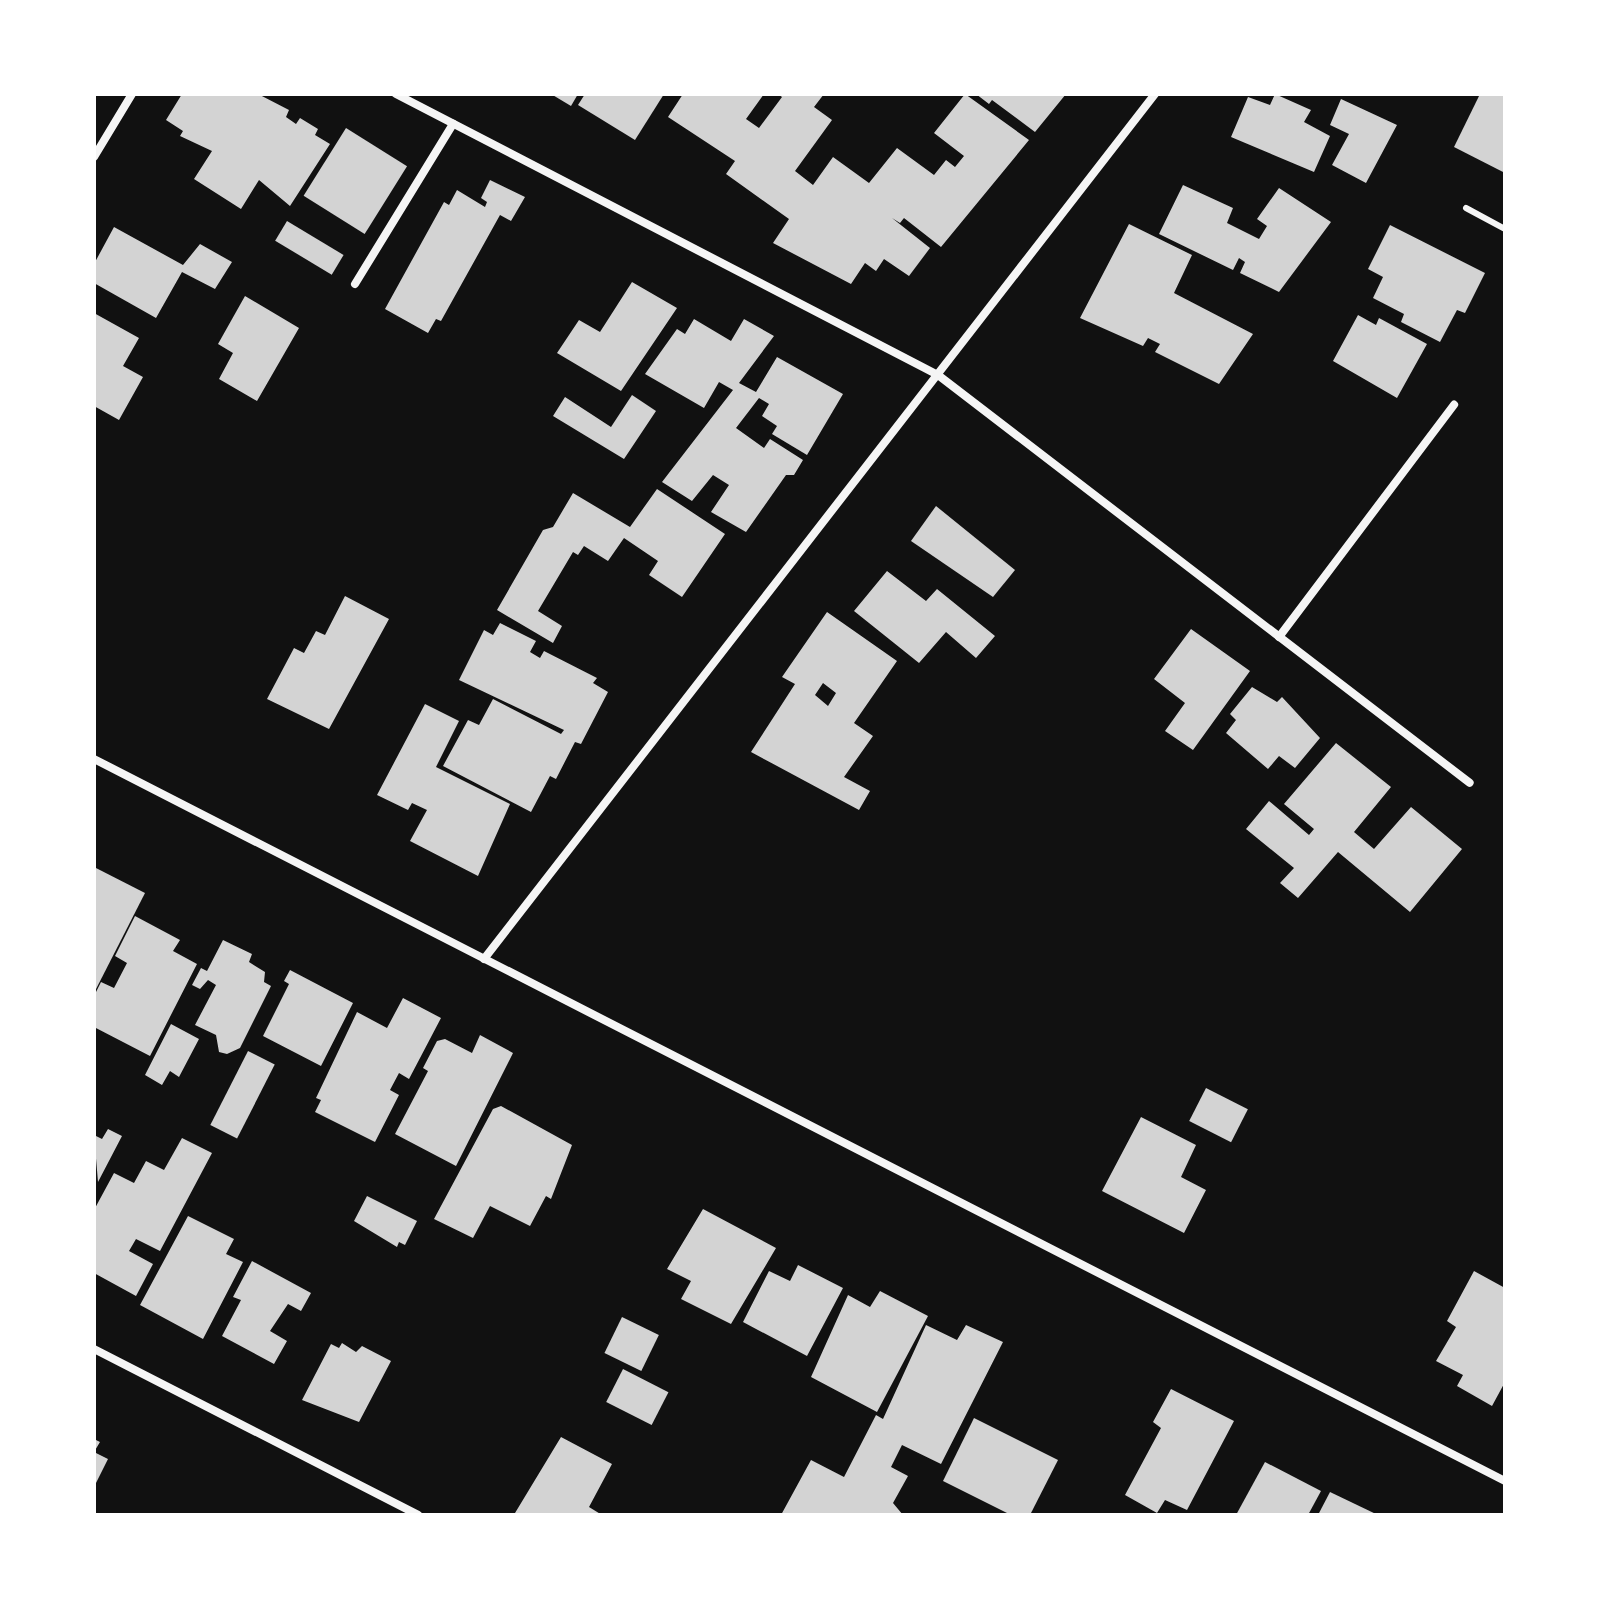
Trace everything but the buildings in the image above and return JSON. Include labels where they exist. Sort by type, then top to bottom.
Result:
[{"type":"street","points":[[94,157],[132,94]]},
{"type":"street","points":[[396,94],[938,375],[1470,783]]},
{"type":"street","points":[[484,959],[1155,94]]},
{"type":"street","points":[[355,284],[453,124]]},
{"type":"street","points":[[1279,637],[1454,405]]},
{"type":"street","points":[[94,759],[1505,1481]]},
{"type":"street","points":[[94,1349],[418,1515]]},
{"type":"lane","points":[[1466,208],[1505,229]]}]
